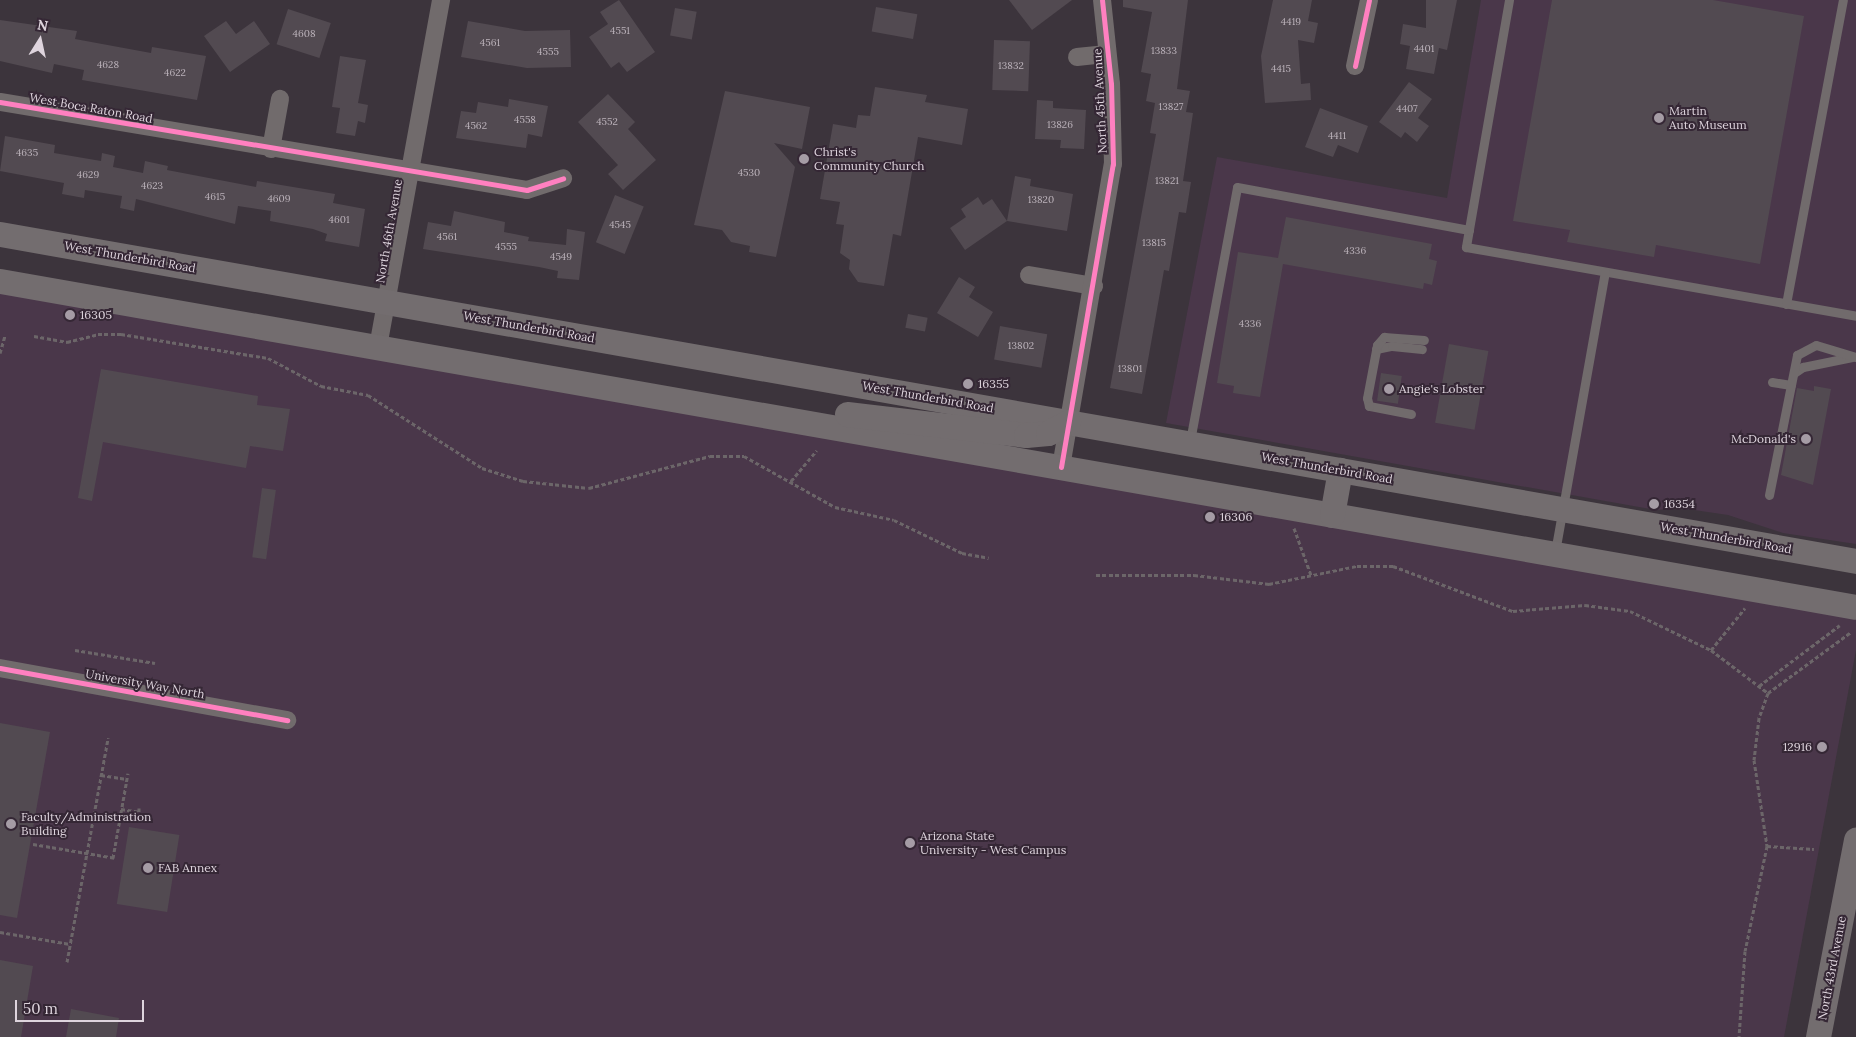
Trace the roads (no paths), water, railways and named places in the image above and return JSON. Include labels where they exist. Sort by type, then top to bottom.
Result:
[{"type":"main road","name":"West Thunderbird Road","points":[[0,234],[1856,561]]},
{"type":"main road","points":[[0,281],[1554,554],[1850,615]]},
{"type":"main road","points":[[790,420],[847,414],[1026,435],[1048,433],[1069,422]]},
{"type":"main road","points":[[1332,515],[1340,470]]},
{"type":"main road","name":"North 43rd Avenue","points":[[1818,1037],[1856,840]]},
{"type":"street","name":"North 46th Avenue","points":[[378,347],[441,0]]},
{"type":"street","name":"North 45th Avenue","points":[[1061,467],[1094,286],[1113,164],[1108,54],[1102,0]]},
{"type":"street","points":[[1355,66],[1369,0]]},
{"type":"street","name":"North 45th Avenue","points":[[1077,57],[1108,54]]},
{"type":"street","points":[[271,149],[280,99]]},
{"type":"street","name":"West Boca Raton Road","points":[[0,102],[271,149],[527,190],[563,178]]},
{"type":"street","points":[[1029,274],[1094,286]]},
{"type":"street","name":"University Way North","points":[[0,668],[287,720]]},
{"type":"lane","points":[[1509,0],[1466,247],[1856,316]]},
{"type":"lane","points":[[1786,304],[1843,0]]},
{"type":"lane","points":[[1189,443],[1237,187],[1469,230]]},
{"type":"lane","points":[[1554,554],[1605,272]]},
{"type":"lane","points":[[1410,414],[1367,404],[1376,349],[1384,337],[1394,335],[1423,345]]},
{"type":"lane","points":[[1769,495],[1797,355],[1810,345],[1834,348],[1854,357]]},
{"type":"lane","points":[[1794,373],[1802,367],[1854,357]]},
{"type":"lane","points":[[1772,382],[1791,385]]},
{"type":"place","name":"Martin Auto Museum","points":[[1659,118]]},
{"type":"place","name":"Christ's Community Church","points":[[804,159]]},
{"type":"place","name":"16305","points":[[70,315]]},
{"type":"place","name":"16355","points":[[968,384]]},
{"type":"place","name":"Angie's Lobster","points":[[1389,389]]},
{"type":"place","name":"McDonald's","points":[[1806,439]]},
{"type":"place","name":"16354","points":[[1654,504]]},
{"type":"place","name":"16306","points":[[1210,517]]},
{"type":"place","name":"12916","points":[[1822,747]]},
{"type":"place","name":"Faculty/Administration Building","points":[[11,824]]},
{"type":"place","name":"Arizona State University - West Campus","points":[[910,843]]},
{"type":"place","name":"FAB Annex","points":[[148,868]]}]
